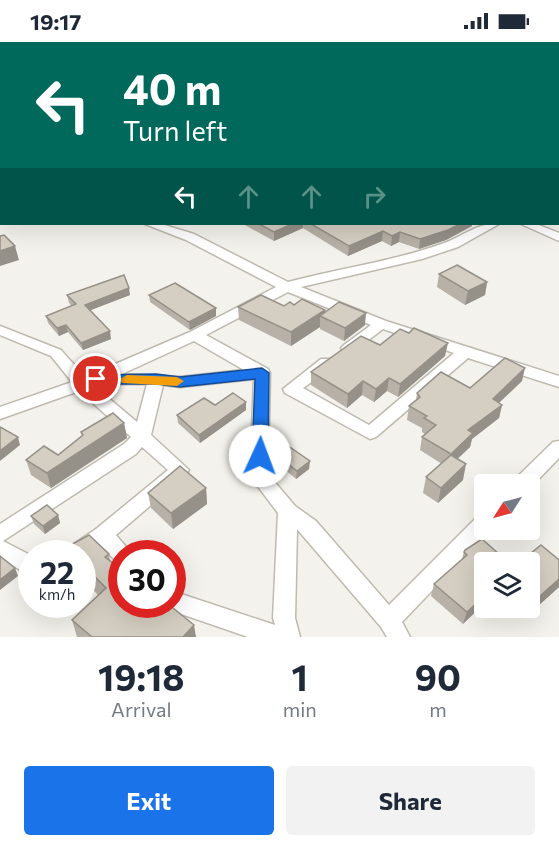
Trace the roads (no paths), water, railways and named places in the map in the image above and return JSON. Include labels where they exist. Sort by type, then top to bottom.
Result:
[{"type":"street","points":[[161,225],[190,237],[287,287],[381,324],[559,382]]},
{"type":"street","points":[[0,413],[90,382],[195,334],[287,287],[330,274],[417,256],[454,244],[491,225]]},
{"type":"street","points":[[529,225],[559,237]]},
{"type":"street","points":[[381,324],[291,388],[370,433],[465,352]]},
{"type":"street","points":[[0,330],[56,353],[90,382],[142,436],[180,470],[96,540]]},
{"type":"street","points":[[195,334],[262,373]]},
{"type":"street","points":[[0,344],[22,339]]},
{"type":"street","points":[[90,382],[156,379],[180,382],[262,373]]},
{"type":"street","points":[[262,373],[259,476],[288,510],[309,527],[394,629],[474,535]]},
{"type":"street","points":[[0,534],[129,449],[142,436],[156,379]]},
{"type":"street","points":[[532,474],[559,447]]},
{"type":"street","points":[[288,510],[284,618],[289,637]]},
{"type":"street","points":[[103,535],[108,540]]},
{"type":"street","points":[[0,549],[18,559]]},
{"type":"street","points":[[186,606],[279,637]]}]
